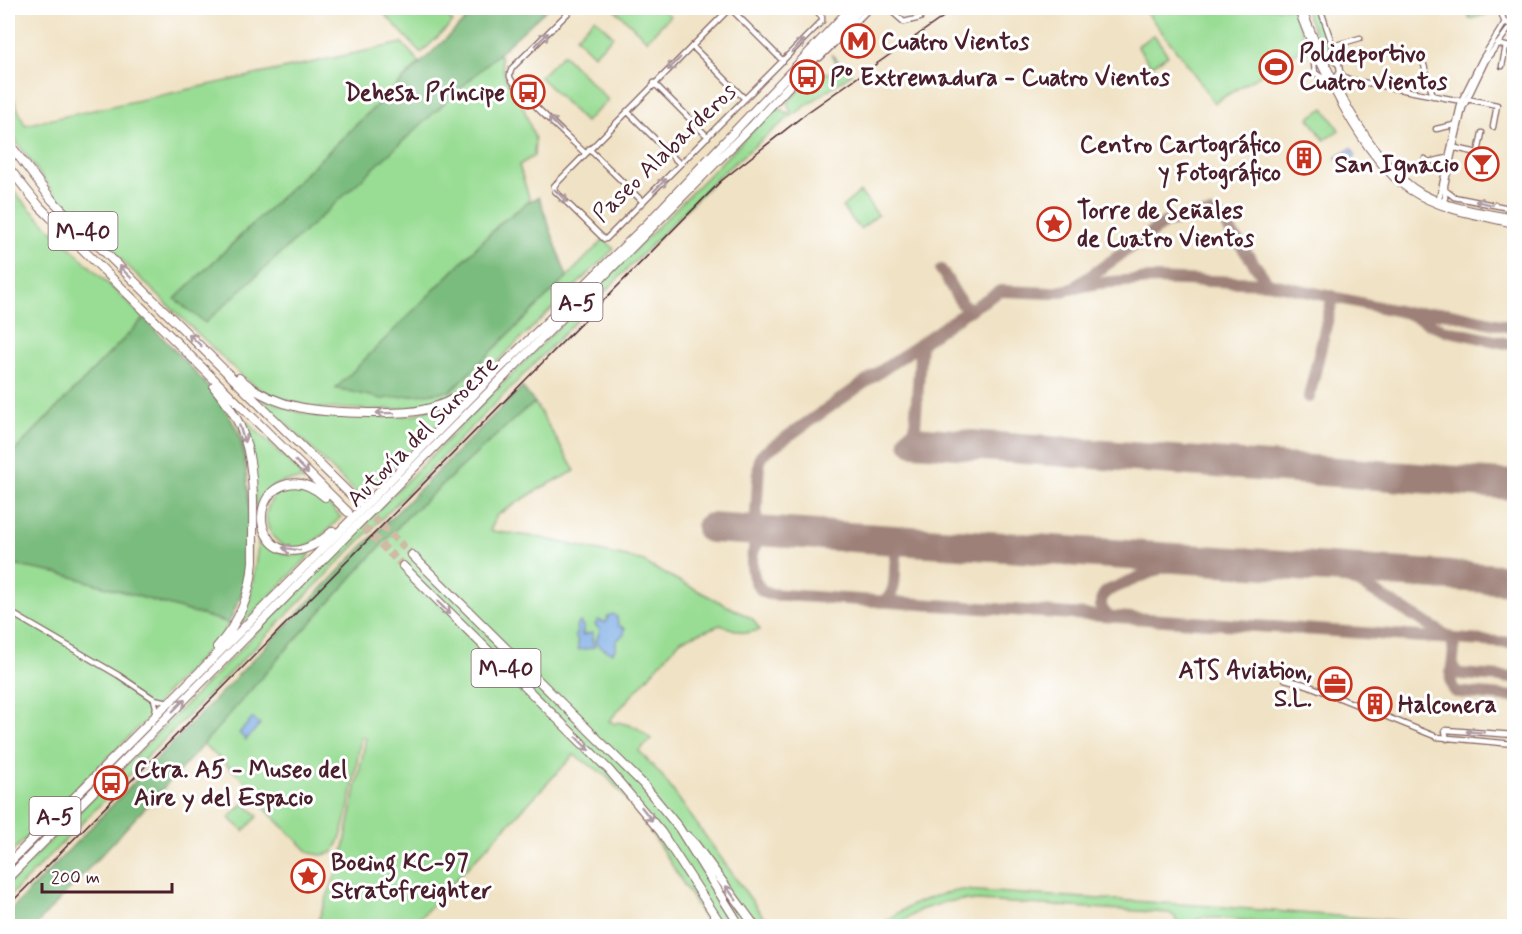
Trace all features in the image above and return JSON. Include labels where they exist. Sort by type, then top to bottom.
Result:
[{"type":"highway","points":[[822,37],[825,30],[846,8]]},
{"type":"highway","name":"Autovía del Suroeste","points":[[8,864],[496,372],[649,222],[851,8]]},
{"type":"highway","name":"Autovía del Suroeste","points":[[8,878],[769,107],[861,8]]},
{"type":"highway","name":"M-40","points":[[8,142],[52,200],[358,502]]},
{"type":"highway","name":"M-40","points":[[8,167],[40,207],[348,512],[305,484],[291,483],[276,489],[267,499],[262,510],[262,524],[267,536],[279,547],[292,551],[306,550],[324,540],[411,455],[416,453]]},
{"type":"highway","points":[[170,338],[184,357],[227,403],[240,427],[249,459],[251,485],[253,561],[252,576],[245,600],[234,624],[222,642],[184,682],[180,690]]},
{"type":"highway","points":[[223,367],[265,397],[302,410],[390,413],[419,411],[437,406],[455,399],[496,372]]},
{"type":"highway","name":"M-40","points":[[412,555],[643,784],[679,828],[740,927]]},
{"type":"highway","name":"M-40","points":[[403,566],[609,770],[661,832],[722,927]]},
{"type":"highway","points":[[679,828],[695,844],[755,927]]},
{"type":"main road","points":[[1297,8],[1324,58]]},
{"type":"main road","points":[[1302,8],[1332,80],[1361,137],[1390,175],[1410,190],[1515,224]]},
{"type":"main road","points":[[1332,80],[1340,88],[1362,128],[1385,162],[1415,188],[1443,201],[1515,218]]},
{"type":"street","points":[[573,8],[511,70],[511,80],[643,202]]},
{"type":"street","points":[[587,151],[730,8],[783,61]]},
{"type":"street","name":"Paseo Alabarderos","points":[[587,151],[553,188],[606,239],[822,21],[822,17],[814,8]]},
{"type":"street","points":[[769,107],[777,102],[870,8]]},
{"type":"street","points":[[888,8],[904,22],[920,18]]},
{"type":"street","points":[[1320,8],[1340,72],[1351,80]]},
{"type":"street","points":[[1452,147],[1454,124],[1476,69],[1495,44],[1513,26],[1505,22],[1502,8]]},
{"type":"street","points":[[1495,44],[1505,22]]},
{"type":"street","points":[[1333,48],[1360,38]]},
{"type":"street","points":[[1495,44],[1515,48]]},
{"type":"street","points":[[692,46],[745,99]]},
{"type":"street","points":[[1502,66],[1506,46]]},
{"type":"street","points":[[1333,48],[1334,55],[1314,64],[1315,73],[1319,77],[1351,80],[1433,96],[1497,105],[1493,127]]},
{"type":"street","points":[[1324,58],[1339,65]]},
{"type":"street","points":[[1424,65],[1433,96]]},
{"type":"street","points":[[1332,80],[1340,72]]},
{"type":"street","points":[[1340,88],[1343,80]]},
{"type":"street","points":[[654,83],[708,136]]},
{"type":"street","points":[[1443,201],[1449,158],[1464,100]]},
{"type":"street","points":[[627,111],[680,164]]},
{"type":"street","points":[[1436,129],[1454,124]]},
{"type":"street","points":[[1452,147],[1478,153],[1482,133]]},
{"type":"street","points":[[1425,159],[1428,162],[1449,158]]},
{"type":"street","points":[[1443,201],[1449,158]]},
{"type":"street","points":[[1445,190],[1454,197],[1513,209],[1515,195]]},
{"type":"street","points":[[1443,201],[1454,197]]},
{"type":"street","points":[[8,611],[118,675],[154,699],[169,702]]},
{"type":"street","points":[[1285,679],[1307,685],[1437,737],[1515,744]]},
{"type":"street","points":[[154,699],[156,707],[154,718]]},
{"type":"street","points":[[1437,737],[1445,731],[1515,735]]},
{"type":"street","points":[[1445,731],[1447,739]]},
{"type":"green space","points":[[379,8],[439,8],[453,22],[421,53]]},
{"type":"green space","points":[[478,8],[548,8],[205,323],[175,299]]},
{"type":"green space","points":[[613,8],[661,8],[670,16],[647,40]]},
{"type":"green space","points":[[1143,8],[1293,8],[1307,46],[1214,103],[1188,65]]},
{"type":"green space","points":[[1304,8],[1316,8],[1330,48],[1327,54],[1324,54]]},
{"type":"green space","points":[[1467,8],[1498,8],[1498,11],[1470,19]]},
{"type":"green space","points":[[595,18],[613,36],[594,55],[576,37]]},
{"type":"green space","points":[[1154,35],[1168,55],[1151,66],[1137,46]]},
{"type":"green space","points":[[402,43],[420,63],[176,298],[185,308],[399,143],[493,56],[500,55],[505,78],[521,101],[535,139],[534,156],[519,165],[530,201],[501,222],[337,389],[451,391],[604,239],[614,249],[480,378],[446,399],[415,408],[377,410],[313,408],[269,395],[245,379],[57,198],[8,130],[8,87],[25,125]]},
{"type":"green space","points":[[563,54],[608,100],[585,122],[540,77]]},
{"type":"green space","points":[[831,54],[851,74],[782,123],[719,176],[8,898],[8,884],[771,112],[776,108],[788,115],[791,112],[787,103],[820,69],[828,74],[836,67],[837,64]]},
{"type":"green space","points":[[1324,108],[1339,130],[1324,140],[1309,118]]},
{"type":"green space","points":[[8,185],[144,318],[8,458]]},
{"type":"green space","points":[[860,192],[878,215],[860,229],[842,207]]},
{"type":"green space","points":[[539,197],[567,277],[451,391],[382,399],[336,388],[502,222]]},
{"type":"green space","points":[[144,318],[220,402],[237,431],[241,444],[249,503],[249,562],[244,588],[229,623],[66,575],[8,564],[8,458]]},
{"type":"green space","points":[[479,385],[360,497],[257,395],[298,412],[318,416],[415,415]]},
{"type":"green space","points":[[522,387],[535,403],[523,411],[407,517],[193,756],[35,926],[8,926],[8,913],[362,547]]},
{"type":"green space","points":[[535,403],[575,471],[541,488],[497,515],[490,531],[537,537],[644,561],[753,619],[760,630],[745,633],[720,625],[681,640],[609,721],[636,727],[651,739],[639,751],[663,777],[770,926],[709,926],[662,850],[623,795],[608,778],[574,755],[412,926],[316,926],[342,858],[366,738],[361,737],[343,832],[332,853],[321,855],[310,853],[251,795],[255,790],[203,744],[407,517],[523,411]]},
{"type":"green space","points":[[235,410],[309,481],[288,481],[273,487],[263,498],[258,511],[259,525],[265,539],[275,549],[290,555],[309,553],[310,555],[240,627],[250,599],[258,546],[255,494]]},
{"type":"green space","points":[[296,485],[315,494],[341,517],[309,545],[295,548],[283,545],[274,538],[268,527],[266,515],[270,503],[279,492]]},
{"type":"green space","points":[[8,564],[66,575],[229,623],[220,638],[164,695],[146,720],[8,856]]},
{"type":"green space","points":[[244,803],[258,816],[244,831],[229,818]]},
{"type":"green space","points":[[962,890],[1211,906],[1463,926],[1308,926],[1204,917],[1196,920],[1191,926],[1178,926],[1175,917],[1169,913],[962,900],[920,910],[895,926],[879,926],[918,902]]},
{"type":"water","points":[[1351,148],[1356,156],[1342,166],[1336,158]]},
{"type":"water","points":[[613,614],[617,617],[618,625],[625,629],[624,634],[616,641],[616,648],[612,653],[599,646],[596,641],[600,630],[595,625],[598,620],[606,623],[608,616]]},
{"type":"water","points":[[580,622],[584,628],[582,635],[593,633],[592,641],[595,646],[592,648],[578,650],[575,635],[576,626]]},
{"type":"water","points":[[253,718],[260,724],[246,740],[239,733]]},
{"type":"taxiway","points":[[1078,285],[1166,222],[1211,214],[1224,222],[1268,283]]},
{"type":"taxiway","points":[[941,270],[961,303],[965,307],[972,308]]},
{"type":"taxiway","points":[[754,550],[761,455],[957,318],[1000,291],[1052,293],[1099,283],[1152,279],[1268,283],[1407,313],[1444,330],[1514,345]]},
{"type":"taxiway","points":[[1309,397],[1333,296]]},
{"type":"taxiway","points":[[1412,313],[1447,313],[1514,328]]},
{"type":"taxiway","points":[[914,441],[921,343]]},
{"type":"taxiway","points":[[777,532],[761,539],[754,550],[752,564],[755,579],[762,590],[768,594],[1514,643]]},
{"type":"taxiway","points":[[880,602],[891,594],[897,551],[906,543],[913,541]]},
{"type":"taxiway","points":[[1110,617],[1101,605],[1102,598],[1107,591],[1161,568],[1199,560]]},
{"type":"taxiway","points":[[1322,568],[1359,583],[1449,637],[1454,650],[1451,680],[1456,692],[1514,697]]},
{"type":"taxiway","points":[[1453,665],[1454,670],[1460,674],[1514,678]]},
{"type":"runway","points":[[914,441],[1514,485]]},
{"type":"runway","points":[[711,528],[1514,580]]},
{"type":"tunnel","points":[[365,509],[412,555]]},
{"type":"tunnel","points":[[355,519],[403,566]]},
{"type":"railway","points":[[8,906],[721,181],[808,112],[956,8]]},
{"type":"place","name":"Cuatro Vientos","points":[[858,41]]},
{"type":"place","name":"Polideportivo Cuatro Vientos","points":[[1276,67]]},
{"type":"place","name":"Pº Extremadura - Cuatro Vientos","points":[[807,77]]},
{"type":"place","name":"Dehesa Príncipe","points":[[528,92]]},
{"type":"place","name":"Centro Cartográfico y Fotográfico","points":[[1304,158]]},
{"type":"place","name":"San Ignacio","points":[[1482,164]]},
{"type":"place","name":"Torre de Señales de Cuatro Vientos","points":[[1054,224]]},
{"type":"place","name":"ATS Aviation, S.L.","points":[[1335,684]]},
{"type":"place","name":"Halconera","points":[[1375,704]]},
{"type":"place","name":"Ctra. A5 - Museo del Aire y del Espacio","points":[[111,783]]},
{"type":"place","name":"Boeing KC-97 Stratofreighter","points":[[308,876]]}]
